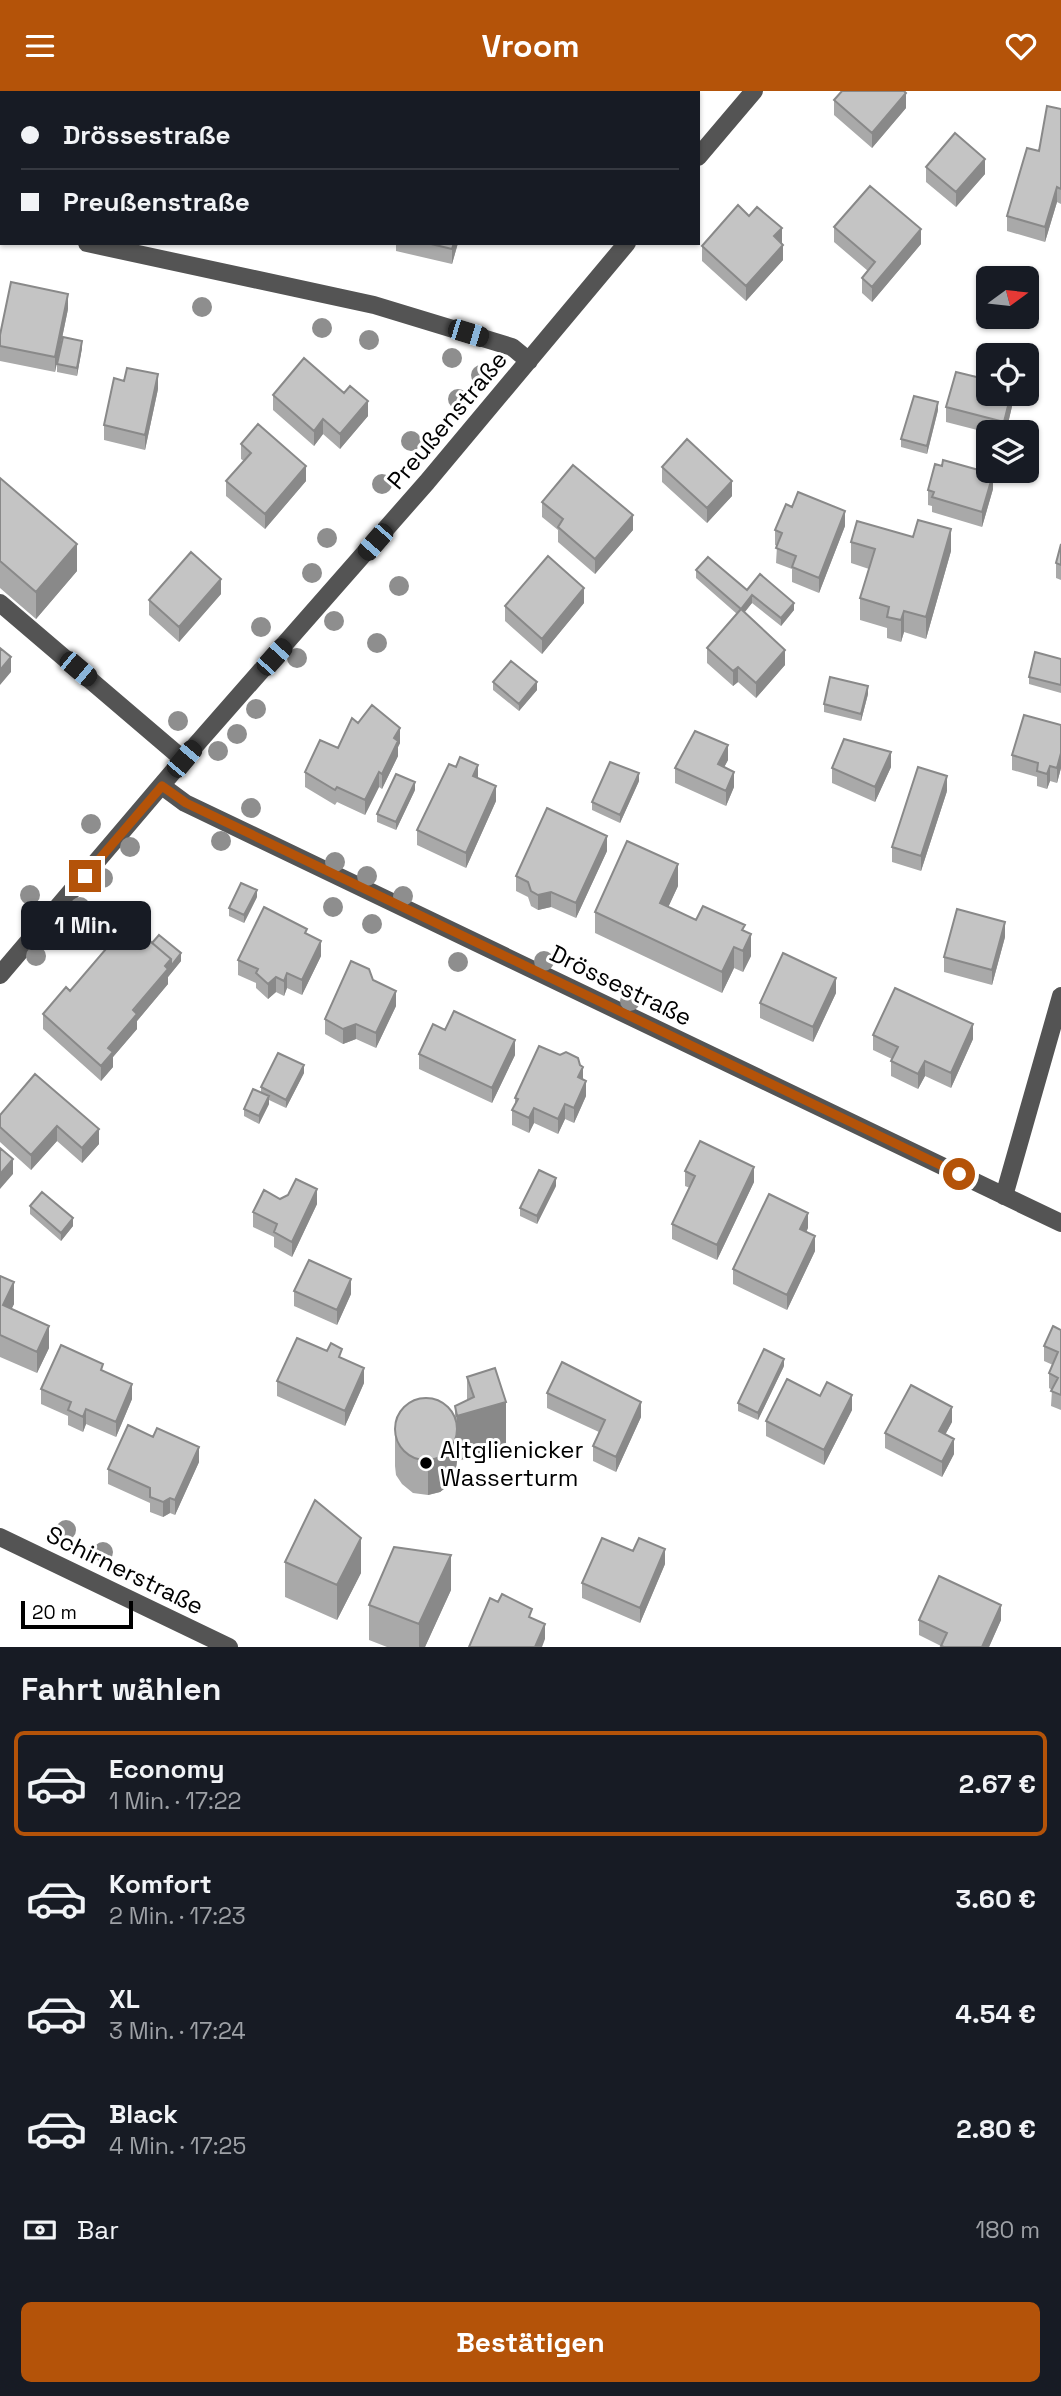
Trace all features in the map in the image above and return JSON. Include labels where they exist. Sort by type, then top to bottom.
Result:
[{"type":"street","points":[[700,155],[754,91]]},
{"type":"street","points":[[96,245],[374,305],[512,347],[529,361]]},
{"type":"street","name":"Preußenstraße","points":[[0,975],[529,361],[624,245]]},
{"type":"street","points":[[0,603],[184,759]]},
{"type":"street","name":"Drössestraße","points":[[162,786],[186,803],[1061,1223]]},
{"type":"street","points":[[1004,1196],[1061,996]]},
{"type":"street","name":"Schirnerstraße","points":[[0,1537],[229,1647]]},
{"type":"building","points":[[842,91],[906,93],[872,133],[834,100]]},
{"type":"building","points":[[1047,106],[1061,109],[1061,189],[1057,187],[1045,227],[1007,216],[1027,148],[1039,151]]},
{"type":"building","points":[[955,133],[985,159],[956,192],[926,167]]},
{"type":"building","points":[[870,186],[921,229],[872,287],[862,278],[875,262],[834,227]]},
{"type":"building","points":[[738,205],[749,216],[757,207],[782,228],[774,236],[783,245],[746,286],[702,246]]},
{"type":"building","points":[[435,245],[453,245],[452,249]]},
{"type":"building","points":[[11,282],[68,294],[55,357],[0,346]]},
{"type":"building","points":[[63,337],[82,341],[77,368],[57,364]]},
{"type":"building","points":[[304,358],[344,393],[350,386],[368,401],[340,434],[323,419],[314,431],[273,395]]},
{"type":"building","points":[[127,368],[158,374],[145,435],[104,425],[114,378],[124,381]]},
{"type":"building","points":[[956,372],[976,377],[976,406],[1008,406],[1004,420],[946,407]]},
{"type":"building","points":[[914,396],[938,402],[927,446],[901,439]]},
{"type":"building","points":[[258,424],[306,466],[265,514],[226,481],[251,453],[241,444]]},
{"type":"building","points":[[687,439],[732,481],[707,508],[662,467]]},
{"type":"building","points":[[943,460],[976,469],[976,483],[990,483],[982,512],[932,497],[934,492],[928,490],[935,464],[942,466]]},
{"type":"building","points":[[573,465],[633,515],[595,559],[558,527],[563,519],[542,502]]},
{"type":"building","points":[[0,478],[77,544],[36,592],[0,561]]},
{"type":"building","points":[[798,492],[845,511],[819,578],[792,567],[796,556],[776,548],[782,533],[775,530],[786,504],[792,507]]},
{"type":"building","points":[[918,520],[951,529],[926,617],[904,611],[901,620],[887,617],[889,607],[860,598],[875,549],[851,542],[857,521],[913,537]]},
{"type":"building","points":[[1061,544],[1061,565],[1056,563]]},
{"type":"building","points":[[191,552],[221,579],[179,627],[149,600]]},
{"type":"building","points":[[548,556],[584,588],[542,639],[505,606]]},
{"type":"building","points":[[708,557],[747,590],[760,574],[794,603],[781,618],[752,595],[741,609],[696,570]]},
{"type":"building","points":[[741,609],[785,650],[756,683],[738,667],[733,671],[707,648]]},
{"type":"building","points":[[0,648],[11,657],[0,670]]},
{"type":"building","points":[[1035,652],[1061,659],[1061,685],[1029,677]]},
{"type":"building","points":[[511,661],[537,682],[519,704],[493,682]]},
{"type":"building","points":[[830,677],[868,686],[861,714],[824,704]]},
{"type":"building","points":[[372,705],[400,728],[394,738],[398,741],[382,774],[379,772],[365,800],[337,787],[335,790],[305,772],[320,740],[338,748],[352,718],[358,723]]},
{"type":"building","points":[[1024,715],[1061,725],[1061,753],[1057,768],[1050,766],[1047,774],[1037,771],[1038,763],[1012,755]]},
{"type":"building","points":[[695,731],[728,745],[718,764],[734,772],[726,791],[675,768]]},
{"type":"building","points":[[844,739],[891,752],[875,787],[832,768]]},
{"type":"building","points":[[460,757],[478,765],[473,776],[496,786],[466,853],[417,830],[449,764],[456,767]]},
{"type":"building","points":[[610,762],[639,773],[620,815],[592,802]]},
{"type":"building","points":[[918,767],[947,776],[921,856],[892,847]]},
{"type":"building","points":[[396,774],[415,782],[396,822],[377,814]]},
{"type":"building","points":[[547,808],[607,836],[576,903],[551,892],[538,895],[531,891],[528,882],[516,876]]},
{"type":"building","points":[[627,841],[678,864],[660,903],[696,920],[703,906],[745,925],[742,930],[751,934],[743,951],[734,947],[722,972],[595,912]]},
{"type":"building","points":[[241,883],[257,890],[244,915],[229,908]]},
{"type":"building","points":[[264,907],[307,929],[305,933],[321,941],[302,980],[287,973],[284,981],[276,977],[268,984],[256,973],[258,969],[238,960]]},
{"type":"building","points":[[957,909],[1005,922],[992,970],[944,957]]},
{"type":"building","points":[[123,929],[139,942],[144,936],[171,959],[165,966],[168,969],[133,1010],[137,1014],[108,1048],[113,1052],[101,1066],[43,1014],[66,987],[70,991],[106,949],[104,939],[111,930]]},
{"type":"building","points":[[159,935],[181,953],[171,966],[171,959],[152,943]]},
{"type":"building","points":[[783,953],[836,978],[813,1027],[760,1003]]},
{"type":"building","points":[[351,961],[369,969],[373,980],[396,991],[376,1033],[356,1024],[343,1029],[325,1019]]},
{"type":"building","points":[[895,988],[973,1024],[951,1073],[925,1061],[918,1074],[891,1061],[898,1047],[873,1035]]},
{"type":"building","points":[[454,1011],[515,1040],[492,1088],[419,1054],[433,1024],[445,1030]]},
{"type":"building","points":[[539,1046],[560,1055],[566,1052],[578,1058],[583,1067],[578,1077],[586,1081],[574,1108],[565,1104],[558,1119],[534,1108],[529,1118],[512,1110]]},
{"type":"building","points":[[278,1053],[304,1065],[286,1100],[261,1087]]},
{"type":"building","points":[[35,1074],[99,1129],[82,1148],[57,1126],[31,1155],[0,1127],[0,1115]]},
{"type":"building","points":[[253,1089],[269,1096],[259,1116],[244,1109]]},
{"type":"building","points":[[700,1141],[754,1167],[717,1245],[672,1224],[695,1176],[685,1171]]},
{"type":"building","points":[[0,1148],[13,1159],[0,1174]]},
{"type":"building","points":[[539,1170],[556,1178],[537,1216],[520,1208]]},
{"type":"building","points":[[296,1179],[317,1189],[292,1242],[274,1232],[277,1224],[253,1212],[264,1190],[280,1199],[288,1195]]},
{"type":"building","points":[[42,1192],[73,1218],[61,1233],[30,1206]]},
{"type":"building","points":[[769,1194],[808,1213],[800,1229],[815,1236],[787,1295],[733,1269]]},
{"type":"building","points":[[309,1260],[351,1279],[337,1310],[294,1291]]},
{"type":"building","points":[[0,1276],[14,1282],[3,1305],[49,1326],[37,1352],[0,1335]]},
{"type":"building","points":[[1053,1326],[1061,1330],[1061,1395],[1051,1391],[1058,1378],[1049,1373],[1058,1352],[1044,1346]]},
{"type":"building","points":[[297,1338],[327,1351],[331,1343],[342,1349],[339,1357],[364,1368],[345,1411],[277,1381]]},
{"type":"building","points":[[61,1345],[103,1364],[101,1370],[132,1384],[116,1422],[86,1409],[83,1417],[68,1410],[71,1402],[41,1389]]},
{"type":"building","points":[[764,1349],[784,1359],[758,1413],[738,1403]]},
{"type":"building","points":[[562,1362],[641,1402],[616,1457],[593,1446],[605,1420],[547,1393]]},
{"type":"building","points":[[495,1368],[506,1402],[457,1416],[455,1406],[474,1397],[467,1377]]},
{"type":"building","points":[[787,1379],[820,1396],[827,1382],[852,1395],[824,1450],[766,1421]]},
{"type":"building","points":[[911,1385],[952,1407],[939,1431],[954,1439],[942,1462],[885,1433]]},
{"type":"building","points":[[426,1398],[448,1407],[457,1429],[448,1451],[426,1460],[404,1451],[395,1429],[404,1407]]},
{"type":"building","points":[[128,1425],[153,1437],[157,1428],[199,1447],[175,1500],[170,1498],[163,1502],[150,1497],[150,1488],[108,1469]]},
{"type":"building","points":[[315,1500],[361,1538],[337,1585],[285,1562]]},
{"type":"building","points":[[602,1538],[633,1551],[639,1538],[665,1549],[640,1608],[582,1583]]},
{"type":"building","points":[[394,1547],[451,1555],[419,1624],[369,1605]]},
{"type":"building","points":[[939,1576],[1001,1605],[982,1647],[941,1646],[947,1633],[919,1620]]},
{"type":"building","points":[[502,1594],[532,1609],[529,1617],[545,1624],[535,1647],[469,1647],[490,1598],[498,1602]]},
{"type":"place","name":"Altglienicker Wasserturm","points":[[426,1463]]},
{"type":"route","points":[[85,876],[162,786],[186,803],[959,1174]]}]
